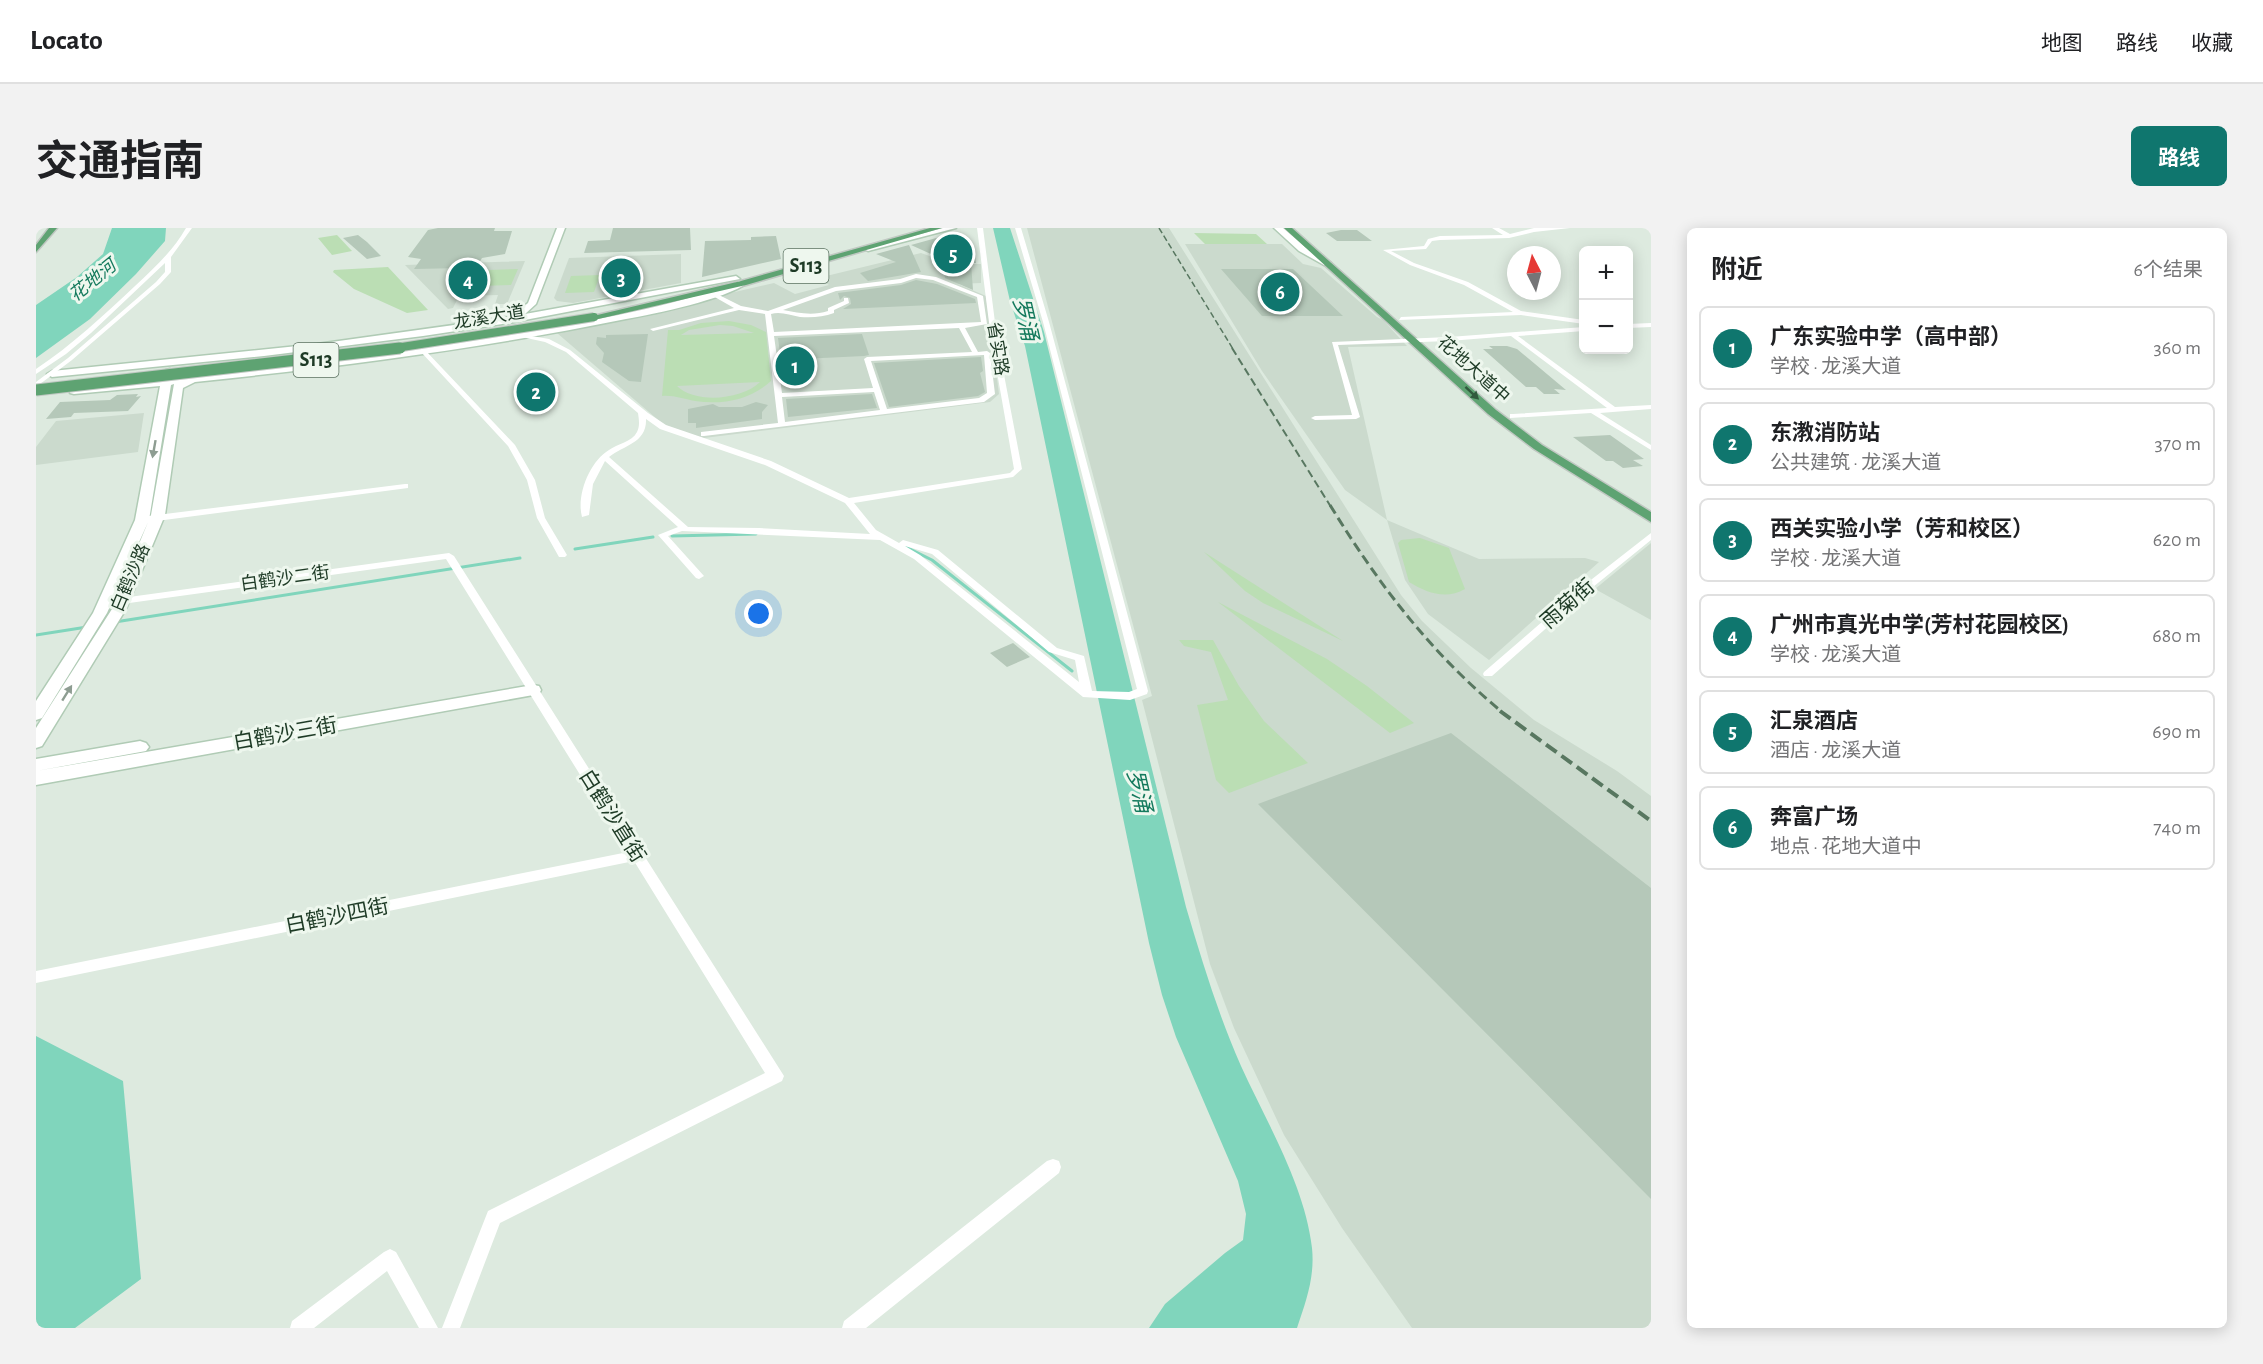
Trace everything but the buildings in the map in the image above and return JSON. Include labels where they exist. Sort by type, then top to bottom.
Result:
[{"type":"main road","points":[[36,250],[53,228]]},
{"type":"main road","name":"龙溪大道","points":[[740,281],[930,228]]},
{"type":"main road","name":"龙溪大道","points":[[36,390],[318,360],[474,338],[740,281],[868,249],[914,232],[939,228]]},
{"type":"main road","name":"花地大道中","points":[[1288,228],[1510,426],[1651,518]]},
{"type":"main road","name":"花地大道中","points":[[1302,230],[1513,416],[1557,448],[1651,507]]},
{"type":"main road","points":[[1327,264],[1341,274]]},
{"type":"main road","name":"龙溪大道","points":[[36,383],[355,348],[592,314]]},
{"type":"street","points":[[36,372],[87,334],[168,257],[189,228]]},
{"type":"street","points":[[511,320],[528,309],[533,301],[561,228]]},
{"type":"street","points":[[868,249],[952,228]]},
{"type":"street","points":[[520,336],[547,340],[568,351],[642,412],[663,426],[768,463],[848,501],[873,532],[918,556],[1087,694],[1130,696],[1143,691],[1047,322],[1018,228]]},
{"type":"street","points":[[1280,228],[1302,249],[1327,264]]},
{"type":"street","points":[[1498,230],[1523,232],[1567,228]]},
{"type":"street","name":"省实路","points":[[848,501],[1013,475],[1018,469],[992,338],[979,229]]},
{"type":"street","points":[[1498,230],[1509,236]]},
{"type":"street","points":[[1521,313],[1459,281],[1395,257],[1386,250],[1426,247],[1430,240],[1440,238],[1509,236],[1523,232]]},
{"type":"street","points":[[36,383],[52,374],[158,284],[168,272],[168,257]]},
{"type":"street","points":[[715,295],[739,308],[768,313],[835,289],[924,276],[980,296],[984,324],[771,334]]},
{"type":"street","points":[[52,374],[329,346],[511,320],[689,285],[740,281]]},
{"type":"street","points":[[36,395],[141,384],[169,389],[193,379],[460,346],[639,313],[715,295],[740,281]]},
{"type":"street","points":[[777,310],[801,315],[821,315],[832,312],[830,309],[833,306],[847,302],[846,299]]},
{"type":"street","points":[[533,301],[550,307],[574,308]]},
{"type":"street","points":[[653,329],[739,308]]},
{"type":"street","points":[[768,313],[782,424]]},
{"type":"street","points":[[1401,319],[1521,313],[1579,321]]},
{"type":"street","points":[[1633,326],[1651,324]]},
{"type":"street","points":[[961,326],[976,354]]},
{"type":"street","points":[[451,329],[452,341],[460,346]]},
{"type":"street","points":[[1315,418],[1356,417],[1334,343],[1426,340],[1579,329]]},
{"type":"street","points":[[1513,335],[1612,408]]},
{"type":"street","points":[[968,339],[979,339]]},
{"type":"street","points":[[423,351],[511,445],[531,480],[541,518],[562,555]]},
{"type":"street","points":[[704,434],[884,412],[987,398],[991,394],[987,354],[867,359],[884,412]]},
{"type":"street","points":[[169,389],[174,363]]},
{"type":"street","name":"白鹤沙路","points":[[36,742],[121,605],[156,518],[167,467],[169,389]]},
{"type":"street","name":"白鹤沙路","points":[[36,714],[100,613],[141,520],[169,389]]},
{"type":"street","points":[[778,395],[877,390]]},
{"type":"street","points":[[1513,416],[1651,406]]},
{"type":"street","points":[[1591,410],[1651,448]]},
{"type":"street","points":[[585,515],[585,505],[593,472],[604,456],[627,444],[643,432],[645,425],[642,412]]},
{"type":"street","points":[[604,456],[686,530],[882,537],[935,552],[1053,650],[1080,658],[1087,694]]},
{"type":"street","points":[[141,520],[405,486]]},
{"type":"street","points":[[684,528],[662,534],[699,576]]},
{"type":"street","name":"雨菊街","points":[[1488,674],[1590,585],[1651,536]]},
{"type":"street","name":"白鹤沙二街","points":[[121,605],[454,564]]},
{"type":"street","name":"白鹤沙直街","points":[[451,1328],[494,1216],[776,1076],[454,564]]},
{"type":"street","name":"白鹤沙三街","points":[[36,765],[530,685]]},
{"type":"street","name":"白鹤沙三街","points":[[36,778],[530,685]]},
{"type":"street","name":"白鹤沙四街","points":[[36,977],[637,855]]},
{"type":"street","points":[[851,1328],[1053,1167]]},
{"type":"street","points":[[299,1328],[390,1258],[429,1328]]},
{"type":"shaded area","points":[[1027,228],[1169,228],[1401,595],[1422,621],[1471,668],[1534,720],[1617,771],[1651,796],[1651,1328],[1412,1328],[1342,1228],[1284,1135],[1234,1028],[1210,964],[1142,700],[1152,696]]},
{"type":"shaded area","points":[[1194,233],[1256,234],[1267,244],[1205,244]]},
{"type":"shaded area","points":[[337,235],[352,251],[332,255],[318,238]]},
{"type":"shaded area","points":[[1185,244],[1282,244],[1303,264],[1321,268],[1383,320],[1407,346],[1348,347],[1387,520],[1345,490],[1262,371]]},
{"type":"shaded area","points":[[921,253],[952,264],[981,264],[981,283],[958,284],[986,296],[999,394],[990,402],[696,439],[664,425],[557,333],[774,283],[795,294],[829,285],[818,278]]},
{"type":"shaded area","points":[[681,254],[681,283],[573,303],[557,301],[554,298],[569,258]]},
{"type":"shaded area","points":[[525,261],[507,304],[495,304],[498,295],[459,296],[453,308],[448,309],[405,265]]},
{"type":"shaded area","points":[[388,267],[428,310],[407,313],[354,289],[333,272],[334,270]]},
{"type":"shaded area","points":[[518,269],[511,285],[481,286],[489,270]]},
{"type":"shaded area","points":[[600,275],[594,292],[565,293],[571,276]]},
{"type":"shaded area","points":[[729,321],[751,325],[766,332],[771,381],[754,393],[736,400],[705,402],[662,396],[668,330],[679,330],[701,323]],"holes":[[[720,325],[733,326],[754,333],[681,335],[689,330]],[[760,382],[742,393],[719,398],[695,396],[677,386]]]},
{"type":"shaded area","points":[[144,413],[138,452],[36,465],[36,447],[56,421]]},
{"type":"shaded area","points":[[1387,520],[1479,559],[1585,558],[1599,562],[1489,660],[1428,614],[1405,580]]},
{"type":"shaded area","points":[[1420,538],[1449,548],[1465,589],[1444,595],[1409,582],[1398,543],[1401,540]]},
{"type":"shaded area","points":[[1651,543],[1651,620],[1595,589]]},
{"type":"shaded area","points":[[1204,552],[1343,641],[1263,603],[1245,591]]},
{"type":"shaded area","points":[[1218,602],[1327,659],[1367,686],[1414,723],[1390,733]]},
{"type":"shaded area","points":[[1179,640],[1213,640],[1239,686],[1264,721],[1308,763],[1229,793],[1216,780],[1197,705],[1228,700],[1211,652],[1184,646]]},
{"type":"water","name":"花地河","points":[[112,228],[166,228],[165,241],[136,274],[90,319],[36,358],[36,305],[77,277],[103,254]]},
{"type":"water","name":"罗涌","points":[[993,228],[1010,228],[1044,332],[1186,907],[1204,967],[1241,1066],[1284,1155],[1302,1201],[1313,1259],[1309,1289],[1297,1328],[1149,1328],[1165,1304],[1243,1240],[1246,1214],[1238,1181],[1176,1037],[1162,995],[1149,943],[1025,346],[1010,301]]},
{"type":"water","points":[[36,1036],[123,1081],[141,1279],[75,1328],[36,1328]]},
{"type":"waterway","points":[[672,536],[756,534]]},
{"type":"waterway","points":[[575,549],[653,537]]},
{"type":"waterway","points":[[902,545],[932,560],[1072,671]]},
{"type":"waterway","points":[[115,622],[520,558]]},
{"type":"waterway","points":[[36,635],[87,627]]},
{"type":"railway","points":[[1159,228],[1233,349]]},
{"type":"railway","points":[[1232,348],[1331,507]]},
{"type":"railway","points":[[1330,505],[1367,563],[1407,616],[1452,666],[1502,712]]},
{"type":"railway","points":[[1500,711],[1651,821]]},
{"type":"place","name":"汇泉酒店","points":[[953,254]]},
{"type":"place","name":"西关实验小学（芳和校区）","points":[[621,278]]},
{"type":"place","name":"广州市真光中学(芳村花园校区)","points":[[468,280]]},
{"type":"place","name":"奔富广场","points":[[1280,292]]},
{"type":"place","name":"广东实验中学（高中部）","points":[[795,366]]},
{"type":"place","name":"东漖消防站","points":[[536,392]]}]
